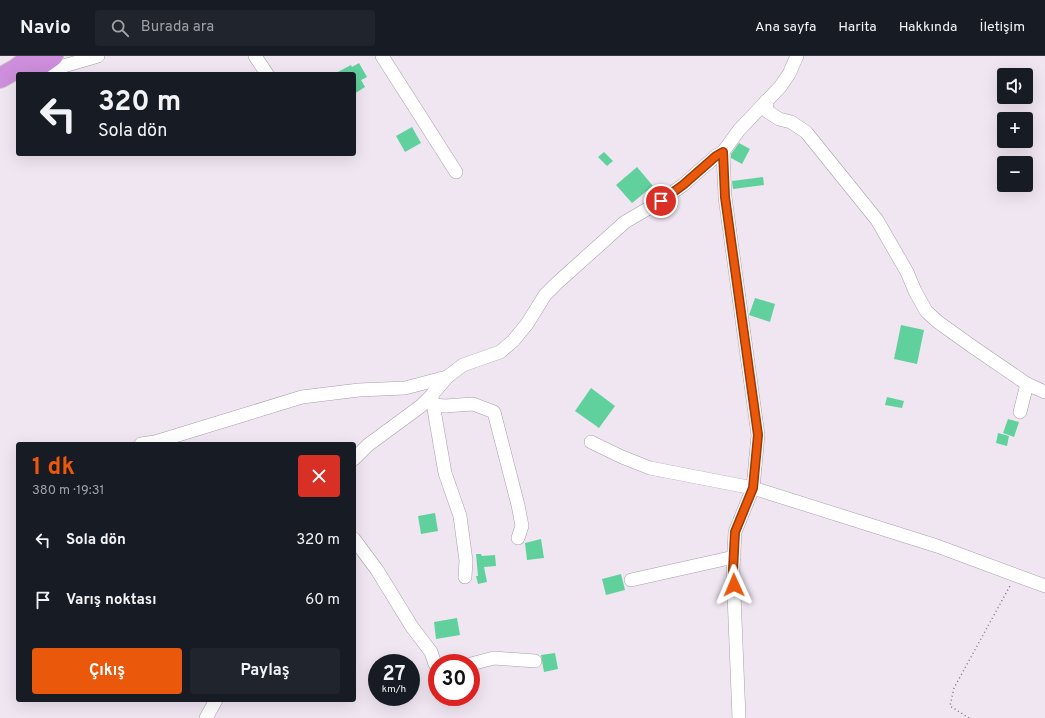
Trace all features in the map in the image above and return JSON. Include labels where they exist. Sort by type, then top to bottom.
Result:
[{"type":"highway","points":[[0,78],[53,56]]},
{"type":"highway","points":[[0,92],[16,76]]},
{"type":"street","points":[[24,68],[98,56]]},
{"type":"street","points":[[255,56],[266,72]]},
{"type":"street","points":[[382,56],[456,172]]},
{"type":"street","points":[[356,457],[368,445],[421,406],[432,400],[447,377],[463,365],[500,352],[513,342],[527,324],[545,295],[557,283],[625,222],[683,185],[716,156],[723,152],[739,130],[786,78],[797,56]]},
{"type":"street","points":[[766,101],[767,111],[772,116],[791,122],[806,132],[868,208],[894,248],[926,311],[938,322],[1028,384],[1045,392]]},
{"type":"street","points":[[723,152],[725,197],[758,435],[753,488],[735,532],[733,570],[739,718]]},
{"type":"street","points":[[155,442],[302,397],[359,390],[405,388],[447,377]]},
{"type":"street","points":[[1020,412],[1028,384]]},
{"type":"street","points":[[432,400],[445,406],[473,404],[494,412],[518,505],[522,526],[518,538]]},
{"type":"street","points":[[432,400],[444,473],[460,516],[466,561],[465,577]]},
{"type":"street","points":[[591,442],[622,457],[650,468],[753,488],[937,546],[1045,586]]},
{"type":"street","points":[[356,542],[377,570],[412,627],[432,654]]},
{"type":"street","points":[[631,580],[734,556]]},
{"type":"street","points":[[480,662],[494,658],[535,661]]},
{"type":"street","points":[[206,718],[215,702]]},
{"type":"path","points":[[969,718],[950,706],[954,688],[1015,576]]},
{"type":"building","points":[[359,63],[367,77],[361,80],[365,87],[356,93],[356,72],[338,72],[351,65],[352,67]]},
{"type":"building","points":[[412,127],[421,143],[405,152],[396,136]]},
{"type":"building","points":[[739,143],[750,149],[742,164],[731,158],[731,154]]},
{"type":"building","points":[[604,152],[613,161],[607,166],[598,157]]},
{"type":"building","points":[[637,167],[653,186],[632,203],[616,185]]},
{"type":"building","points":[[763,177],[764,185],[733,189],[732,181]]},
{"type":"building","points":[[755,298],[775,304],[770,322],[749,315]]},
{"type":"building","points":[[901,325],[924,330],[917,364],[894,359]]},
{"type":"building","points":[[591,388],[615,406],[599,428],[575,411]]},
{"type":"building","points":[[887,397],[904,401],[902,408],[885,405]]},
{"type":"building","points":[[1008,419],[1019,422],[1014,437],[1003,433]]},
{"type":"building","points":[[998,433],[1009,436],[1007,446],[996,443]]},
{"type":"building","points":[[435,513],[438,531],[421,534],[418,516]]},
{"type":"building","points":[[541,539],[544,558],[527,560],[525,543]]},
{"type":"building","points":[[476,554],[481,554],[482,556],[495,555],[496,566],[484,567],[487,582],[478,584],[476,576],[478,576]]},
{"type":"building","points":[[621,574],[625,590],[606,595],[602,579]]},
{"type":"building","points":[[457,618],[460,635],[436,639],[434,622]]},
{"type":"building","points":[[555,653],[558,669],[544,672],[541,655]]},
{"type":"route","points":[[661,201],[683,185],[716,156],[723,152],[725,197],[758,435],[757,459],[753,488],[735,532],[733,570],[734,585]]}]
